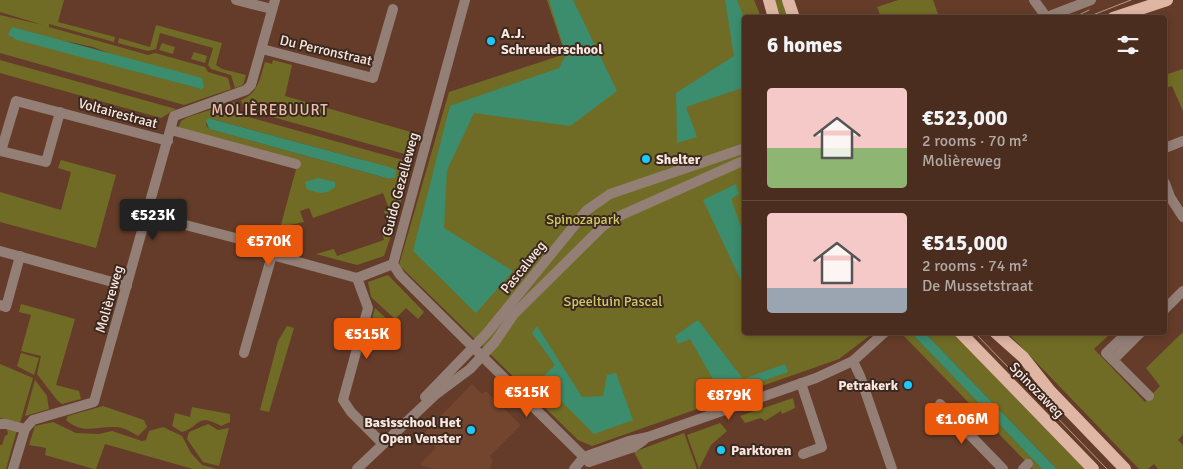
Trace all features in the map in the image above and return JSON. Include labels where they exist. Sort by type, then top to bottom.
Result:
[{"type":"main road","points":[[768,0],[773,15]]},
{"type":"main road","points":[[788,0],[793,15]]},
{"type":"main road","points":[[1126,15],[1166,0]]},
{"type":"main road","name":"Spinozaweg","points":[[963,335],[1093,469]]},
{"type":"main road","name":"Spinozaweg","points":[[998,335],[1022,357],[1050,392],[1125,469]]},
{"type":"street","points":[[236,0],[274,5]]},
{"type":"street","name":"Guido Gezelleweg","points":[[393,264],[465,0]]},
{"type":"street","points":[[1034,0],[1045,15]]},
{"type":"street","points":[[1052,15],[1091,0]]},
{"type":"street","name":"Molièreweg","points":[[25,429],[33,420],[94,402],[174,116],[246,90],[252,85],[274,5]]},
{"type":"street","name":"Du Perronstraat","points":[[262,49],[373,78],[393,9]]},
{"type":"street","name":"Voltairestraat","points":[[60,112],[46,162],[2,151],[16,101],[60,112],[168,141]]},
{"type":"street","points":[[171,130],[296,164]]},
{"type":"street","points":[[1167,147],[1183,141]]},
{"type":"street","name":"Pascalweg","points":[[383,444],[390,433],[473,347],[587,210],[610,194],[742,149]]},
{"type":"street","name":"Pascalweg","points":[[357,469],[394,436],[435,395],[485,359],[514,314],[602,227],[616,218],[742,161]]},
{"type":"street","points":[[1167,189],[1170,198],[1183,217]]},
{"type":"street","points":[[147,214],[266,246],[272,255],[357,278],[393,264],[400,275],[586,463]]},
{"type":"street","points":[[0,251],[127,286]]},
{"type":"street","points":[[244,353],[272,255]]},
{"type":"street","points":[[0,306],[6,307],[20,256]]},
{"type":"street","points":[[357,278],[368,308],[343,400],[351,412],[383,444]]},
{"type":"street","points":[[1167,305],[1183,292]]},
{"type":"street","points":[[574,469],[586,463],[634,447],[648,437],[801,383],[853,361],[882,335]]},
{"type":"street","points":[[1125,335],[1106,353],[1149,396]]},
{"type":"street","points":[[1113,360],[1139,335]]},
{"type":"street","points":[[853,361],[892,469]]},
{"type":"street","points":[[801,383],[822,447],[803,454]]},
{"type":"street","points":[[940,404],[1003,469]]},
{"type":"street","points":[[0,424],[25,429],[13,469]]},
{"type":"shaded area","points":[[549,0],[573,0],[617,91],[570,126],[474,113],[447,170],[444,228],[513,271],[476,313],[413,251],[450,106],[559,68],[566,55]]},
{"type":"shaded area","points":[[725,0],[737,0],[742,15],[742,88],[686,107],[697,137],[677,143],[676,93],[734,56]]},
{"type":"shaded area","points":[[12,27],[202,78],[204,87],[201,89],[17,40],[8,35]]},
{"type":"shaded area","points":[[208,118],[389,167],[396,170],[395,178],[386,178],[209,129],[206,121]]},
{"type":"shaded area","points":[[318,178],[335,182],[335,187],[322,193],[307,189],[305,182]]},
{"type":"shaded area","points":[[736,184],[739,194],[731,199],[742,230],[742,283],[703,200]]},
{"type":"shaded area","points":[[698,320],[743,379],[785,364],[788,372],[722,395],[690,339],[678,344],[675,336]]},
{"type":"shaded area","points":[[537,326],[582,397],[603,396],[607,375],[616,373],[633,420],[594,434],[540,380],[555,365],[532,333]]},
{"type":"shaded area","points":[[913,335],[927,335],[1057,469],[1042,469]]},
{"type":"shaded area","name":"Basisschool Het Open Venster","points":[[472,384],[482,394],[486,391],[521,425],[490,456],[493,460],[490,469],[435,469],[422,466],[420,464],[436,448],[423,434]]},
{"type":"green space","points":[[0,0],[64,0],[58,22],[115,37],[114,42],[49,24],[49,27],[148,55],[155,53],[205,67],[208,72],[228,78],[231,89],[184,105],[0,53],[0,15],[43,25],[0,12]],"holes":[[[10,37],[70,42],[93,47],[201,89]]]},
{"type":"green space","name":"Spinozapark","points":[[547,0],[754,0],[760,15],[742,15],[742,335],[870,335],[839,359],[592,446],[578,440],[399,265],[449,92],[565,54]]},
{"type":"green space","points":[[774,0],[783,0],[789,15],[779,15]]},
{"type":"green space","points":[[898,0],[933,0],[938,15],[880,15],[877,7]]},
{"type":"green space","points":[[156,25],[222,43],[216,65],[222,69],[246,75],[243,85],[235,88],[231,75],[211,69],[208,65],[213,48],[160,33],[156,49],[148,51],[118,43],[119,38],[150,47]]},
{"type":"green space","points":[[162,43],[175,47],[173,54],[159,50]]},
{"type":"green space","points":[[194,52],[207,56],[205,63],[191,59]]},
{"type":"green space","points":[[0,60],[176,109],[161,118],[0,73]]},
{"type":"green space","points":[[273,60],[292,65],[285,96],[418,134],[412,156],[244,109],[241,100],[255,90],[265,62],[272,64]]},
{"type":"green space","points":[[1183,69],[1183,111],[1172,86],[1167,87],[1167,74]]},
{"type":"green space","points":[[235,102],[241,115],[410,162],[398,214],[386,218],[384,211],[389,209],[383,193],[313,218],[309,208],[300,211],[304,222],[290,225],[295,242],[284,243],[283,245],[276,243],[298,162],[178,129],[181,121]],"holes":[[[208,118],[363,160],[386,178],[209,129],[206,125]]]},
{"type":"green space","points":[[61,160],[116,175],[96,248],[0,222],[0,192],[61,210],[71,172],[58,168]]},
{"type":"green space","points":[[393,230],[384,256],[357,265],[316,254],[334,249],[337,256],[384,240],[382,233]]},
{"type":"green space","points":[[388,275],[424,312],[418,319],[406,308],[395,319],[371,297],[368,282]]},
{"type":"green space","points":[[21,304],[75,319],[56,385],[79,391],[81,399],[62,404],[57,400],[37,374],[41,356],[21,351],[31,315],[19,312]]},
{"type":"green space","points":[[375,308],[393,325],[375,342],[367,339]]},
{"type":"green space","points":[[287,326],[294,328],[269,412],[260,410],[278,341]]},
{"type":"green space","points":[[1183,332],[1183,435],[1178,440],[1183,445],[1183,469],[1158,469],[1154,464],[1148,469],[1139,469],[1010,335],[1109,335],[1094,349],[1145,402],[1160,386],[1146,368]]},
{"type":"green space","points":[[903,335],[913,335],[1042,469],[1033,469]]},
{"type":"green space","points":[[927,335],[957,335],[1087,469],[1057,469]]},
{"type":"green space","points":[[21,353],[39,358],[34,375],[17,366]]},
{"type":"green space","points":[[0,364],[33,378],[20,423],[0,418]]},
{"type":"green space","points":[[35,380],[47,396],[49,409],[25,416]]},
{"type":"green space","points":[[793,398],[795,408],[782,414],[781,411],[765,421],[761,418],[745,423],[740,416]]},
{"type":"green space","points":[[103,406],[144,420],[147,427],[138,436],[118,427],[84,429],[72,425],[66,420],[68,416]]},
{"type":"green space","points":[[192,407],[230,414],[230,422],[221,426],[206,420],[198,422],[182,432],[172,426],[175,413],[190,417]]},
{"type":"green space","points":[[53,422],[76,433],[99,434],[112,431],[142,441],[146,440],[149,431],[163,427],[182,436],[191,453],[202,465],[217,469],[193,469],[105,444],[96,469],[45,455],[46,448],[29,445],[35,426]]},
{"type":"green space","points":[[720,423],[727,431],[711,445],[699,469],[687,435]]},
{"type":"green space","points":[[208,424],[218,430],[229,428],[219,466],[203,462],[187,439],[189,432]]},
{"type":"green space","points":[[7,429],[17,430],[6,469],[0,469],[0,445],[2,445],[5,436],[8,434]]},
{"type":"green space","points":[[684,433],[697,469],[643,469],[634,452]]},
{"type":"tram line","points":[[1093,15],[1131,0]]},
{"type":"tram line","points":[[1079,15],[1089,10]]},
{"type":"tram line","points":[[977,335],[1107,469]]},
{"type":"place","name":"A.J. Schreuderschool","points":[[491,41]]},
{"type":"place","name":"Shelter","points":[[646,159]]},
{"type":"place","name":"Petrakerk","points":[[908,385]]},
{"type":"place","name":"Basisschool Het Open Venster","points":[[471,430]]},
{"type":"place","name":"Parktoren","points":[[721,450]]},
{"type":"district","name":"MOLIÈREBUURT","points":[[270,110]]},
{"type":"park label","name":"Speeltuin Pascal","points":[[613,301]]}]
